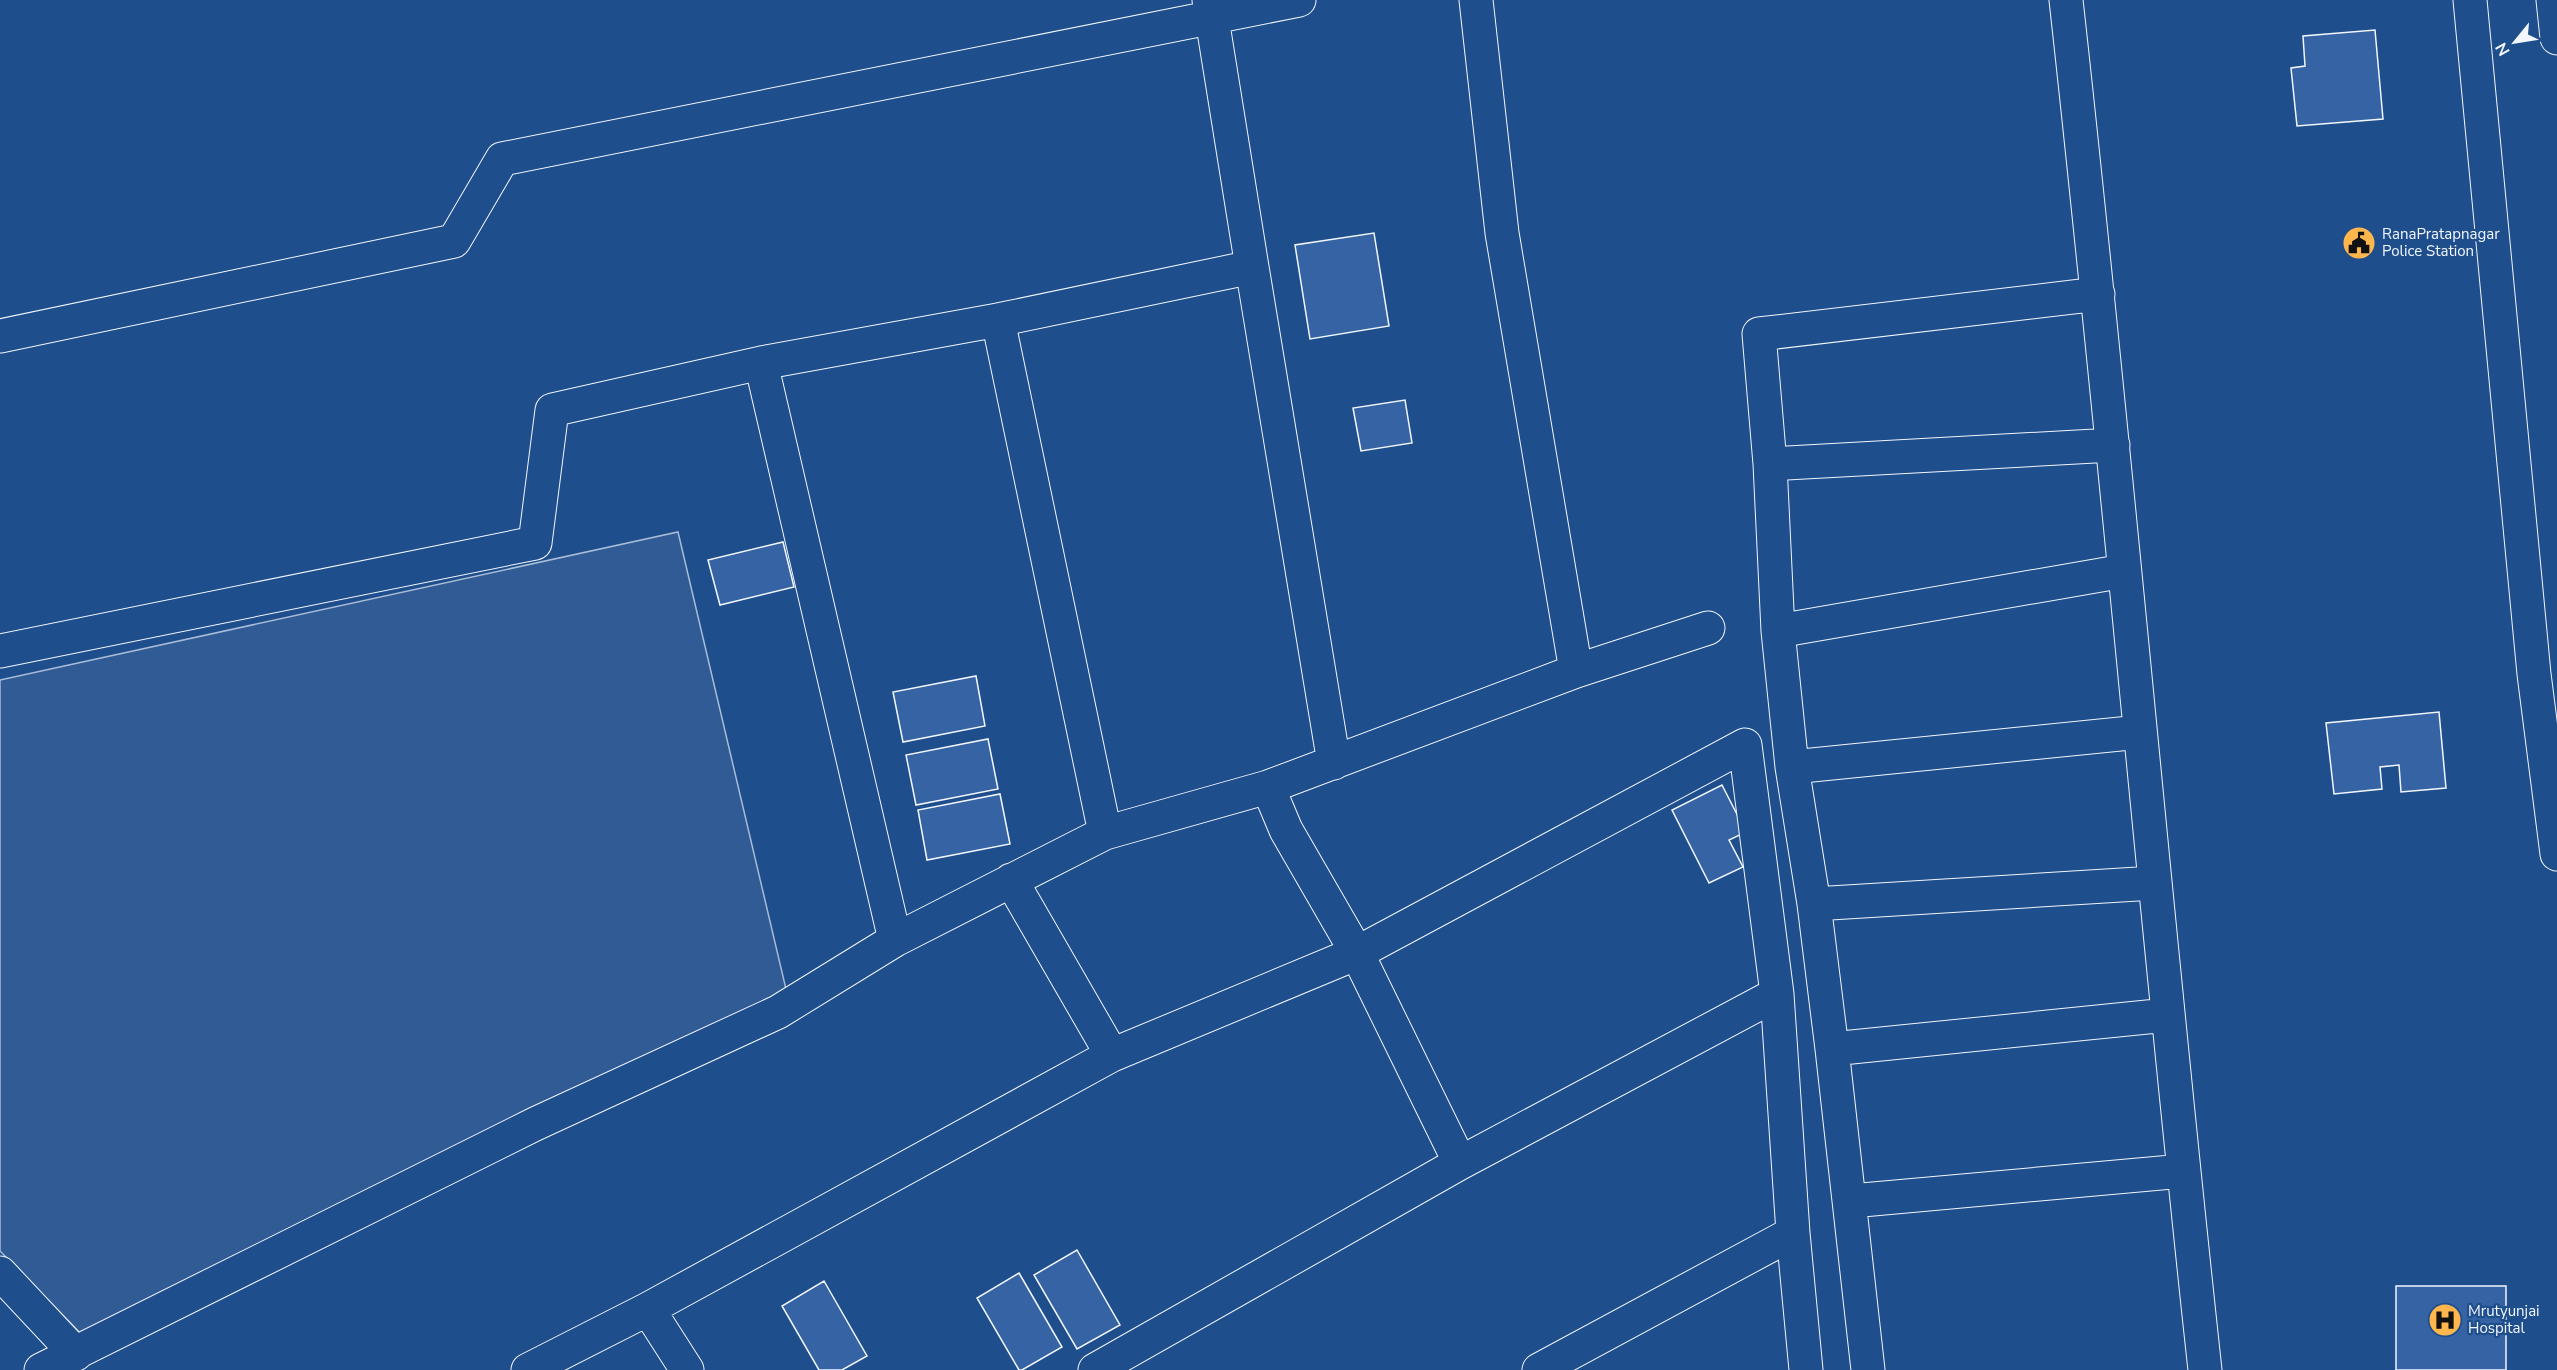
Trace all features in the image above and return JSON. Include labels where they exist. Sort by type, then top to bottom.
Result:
[{"type":"street","points":[[0,336],[454,241],[502,159],[1210,9],[1299,0]]},
{"type":"street","points":[[1476,0],[1502,232],[1576,671]]},
{"type":"street","points":[[2066,0],[2098,294],[2167,1016],[2205,1370]]},
{"type":"street","points":[[2470,0],[2534,674],[2557,854]]},
{"type":"street","points":[[2553,0],[2557,38]]},
{"type":"street","points":[[1210,9],[1334,763]]},
{"type":"street","points":[[0,651],[535,543],[552,410],[761,363],[998,320],[1252,267]]},
{"type":"street","points":[[1868,1370],[1851,1201],[1814,904],[1792,767],[1778,631],[1770,464],[1759,334],[2098,294]]},
{"type":"street","points":[[998,320],[1105,833]]},
{"type":"street","points":[[761,363],[895,940]]},
{"type":"street","points":[[1770,464],[2113,445]]},
{"type":"street","points":[[1778,631],[2124,571]]},
{"type":"street","points":[[41,1370],[535,1124],[778,1012],[895,940],[1105,833],[1268,787],[1576,671],[1708,628]]},
{"type":"street","points":[[1792,767],[2140,732]]},
{"type":"street","points":[[528,1370],[648,1308],[1112,1055],[1357,953],[1745,745],[1777,994],[1793,1233],[1806,1370]]},
{"type":"street","points":[[1268,787],[1286,830],[1357,953],[1460,1163]]},
{"type":"street","points":[[1011,880],[1112,1055]]},
{"type":"street","points":[[1814,904],[2154,884]]},
{"type":"street","points":[[1095,1370],[1460,1163],[1777,994]]},
{"type":"street","points":[[1832,1049],[2167,1016]]},
{"type":"street","points":[[1851,1201],[2183,1171]]},
{"type":"street","points":[[1539,1370],[1793,1233]]},
{"type":"street","points":[[0,1273],[76,1354]]},
{"type":"street","points":[[648,1308],[687,1370]]},
{"type":"shaded area","points":[[678,532],[790,1006],[93,1346],[0,1251],[0,680]]},
{"type":"building","points":[[2375,30],[2383,119],[2297,126],[2291,68],[2305,66],[2303,36]]},
{"type":"building","points":[[1374,233],[1389,326],[1310,339],[1295,245]]},
{"type":"building","points":[[1405,400],[1412,443],[1361,451],[1353,408]]},
{"type":"building","points":[[783,542],[794,587],[720,605],[708,560]]},
{"type":"building","points":[[976,676],[985,726],[903,742],[893,692]]},
{"type":"building","points":[[2439,712],[2446,788],[2401,792],[2399,765],[2380,767],[2382,789],[2334,794],[2326,723]]},
{"type":"building","points":[[988,739],[998,789],[916,805],[906,755]]},
{"type":"building","points":[[1722,785],[1746,832],[1729,840],[1743,867],[1709,883],[1672,810]]},
{"type":"building","points":[[1000,794],[1010,844],[927,860],[918,810]]},
{"type":"building","points":[[1077,1250],[1120,1325],[1077,1349],[1034,1275]]},
{"type":"building","points":[[1019,1273],[1062,1347],[1022,1370],[1019,1370],[977,1298]]},
{"type":"building","points":[[824,1281],[867,1356],[842,1370],[819,1370],[782,1306]]},
{"type":"building","points":[[2396,1286],[2506,1286],[2506,1370],[2396,1370]]},
{"type":"place","name":"RanaPratapnagar Police Station","points":[[2359,243]]},
{"type":"place","name":"Mrutyunjai Hospital","points":[[2445,1320]]}]
